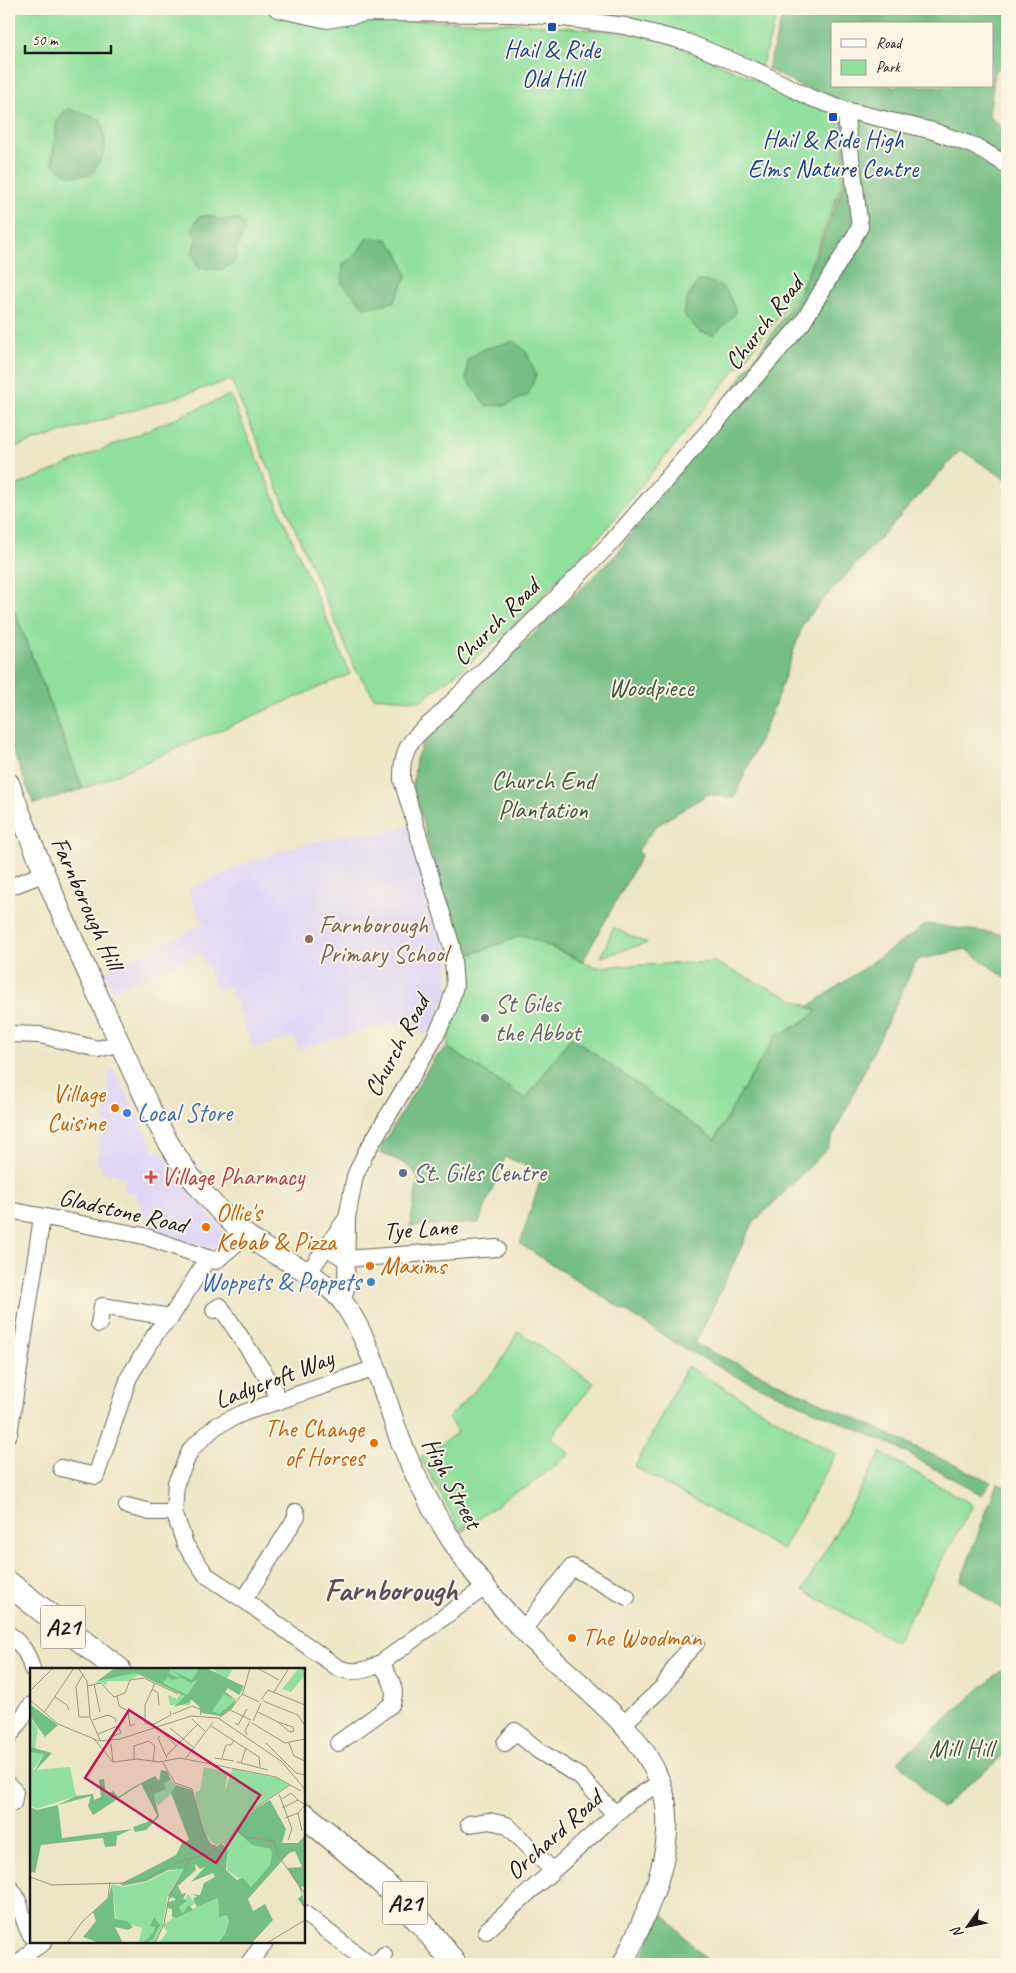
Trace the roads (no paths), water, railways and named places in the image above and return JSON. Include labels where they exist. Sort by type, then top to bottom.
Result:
[{"type":"highway","name":"A21","points":[[9,1584],[117,1668]]},
{"type":"highway","name":"A21","points":[[305,1816],[354,1855],[396,1893],[420,1919],[454,1964]]},
{"type":"main road","name":"Farnborough Hill","points":[[9,783],[120,1043]]},
{"type":"main road","name":"High Street","points":[[120,1043],[149,1107],[176,1157],[207,1198],[246,1235],[308,1273],[342,1301],[356,1324],[376,1368],[410,1462],[457,1548],[485,1587],[523,1630],[622,1725],[653,1767],[660,1782],[666,1804],[667,1825],[661,1868],[650,1905],[623,1964]]},
{"type":"street","points":[[277,9],[327,20],[367,13],[545,12],[625,26],[687,42],[762,74],[811,98],[845,110],[933,132],[976,147],[1007,165]]},
{"type":"street","name":"Church Road","points":[[342,1301],[346,1289],[347,1218],[355,1176],[365,1154],[434,1039],[448,1010],[456,986],[452,947],[402,780],[401,760],[413,738],[435,719],[610,544],[803,322],[860,228],[845,110]]},
{"type":"street","points":[[9,888],[46,873]]},
{"type":"street","points":[[9,1034],[40,1035],[98,1049],[120,1043]]},
{"type":"street","name":"Gladstone Road","points":[[9,1210],[144,1236],[216,1260],[221,1259],[246,1235]]},
{"type":"street","points":[[9,1434],[42,1217]]},
{"type":"street","name":"Church Road","points":[[308,1273],[347,1218]]},
{"type":"street","points":[[326,1247],[345,1258]]},
{"type":"street","name":"Tye Lane","points":[[345,1258],[497,1248]]},
{"type":"street","points":[[61,1468],[96,1476],[129,1377],[158,1330],[171,1317],[208,1258]]},
{"type":"street","points":[[99,1324],[102,1306],[171,1317]]},
{"type":"street","points":[[214,1310],[220,1306],[273,1386],[278,1402]]},
{"type":"street","name":"Ladycroft Way","points":[[376,1368],[243,1413],[216,1426],[191,1449],[176,1483],[174,1512],[185,1544],[206,1575],[338,1668],[361,1671],[381,1663],[485,1587]]},
{"type":"street","points":[[127,1506],[150,1512],[174,1512]]},
{"type":"street","points":[[244,1600],[297,1516],[296,1512]]},
{"type":"street","points":[[523,1630],[572,1567],[626,1597]]},
{"type":"street","points":[[9,1634],[27,1652],[32,1668]]},
{"type":"street","points":[[622,1725],[664,1686],[678,1662],[696,1643]]},
{"type":"street","points":[[338,1742],[391,1705],[395,1691],[381,1663]]},
{"type":"street","points":[[9,1737],[30,1706]]},
{"type":"street","points":[[505,1743],[515,1731],[539,1752],[579,1776],[615,1814]]},
{"type":"street","name":"Orchard Road","points":[[486,1931],[636,1796],[660,1782]]},
{"type":"street","points":[[9,1785],[15,1792],[13,1803]]},
{"type":"street","points":[[470,1824],[488,1821],[507,1824],[552,1870]]},
{"type":"street","points":[[9,1887],[15,1895],[23,1921],[30,1930]]},
{"type":"street","points":[[305,1914],[370,1964]]},
{"type":"street","points":[[19,1964],[36,1943]]},
{"type":"street","points":[[248,1964],[264,1943]]},
{"type":"place","name":"Hail & Ride Old Hill","points":[[552,27]]},
{"type":"place","name":"Hail & Ride High Elms Nature Centre","points":[[833,117]]},
{"type":"place","name":"Farnborough Primary School","points":[[309,939]]},
{"type":"place","name":"St Giles the Abbot","points":[[485,1018]]},
{"type":"place","name":"Village Cuisine","points":[[115,1108]]},
{"type":"place","name":"Local Store","points":[[127,1113]]},
{"type":"place","name":"St. Giles Centre","points":[[403,1173]]},
{"type":"place","name":"Village Pharmacy","points":[[151,1177]]},
{"type":"place","name":"Ollie's Kebab & Pizza","points":[[206,1227]]},
{"type":"place","name":"Maxims","points":[[370,1266]]},
{"type":"place","name":"Woppets & Poppets","points":[[371,1282]]},
{"type":"place","name":"The Change of Horses","points":[[374,1443]]},
{"type":"place","name":"The Woodman","points":[[572,1638]]},
{"type":"district","name":"Farnborough","points":[[391,1590]]},
{"type":"park label","name":"Woodpiece","points":[[651,688]]},
{"type":"park label","name":"Church End Plantation","points":[[543,796]]},
{"type":"park label","name":"Mill Hill","points":[[961,1749]]}]
